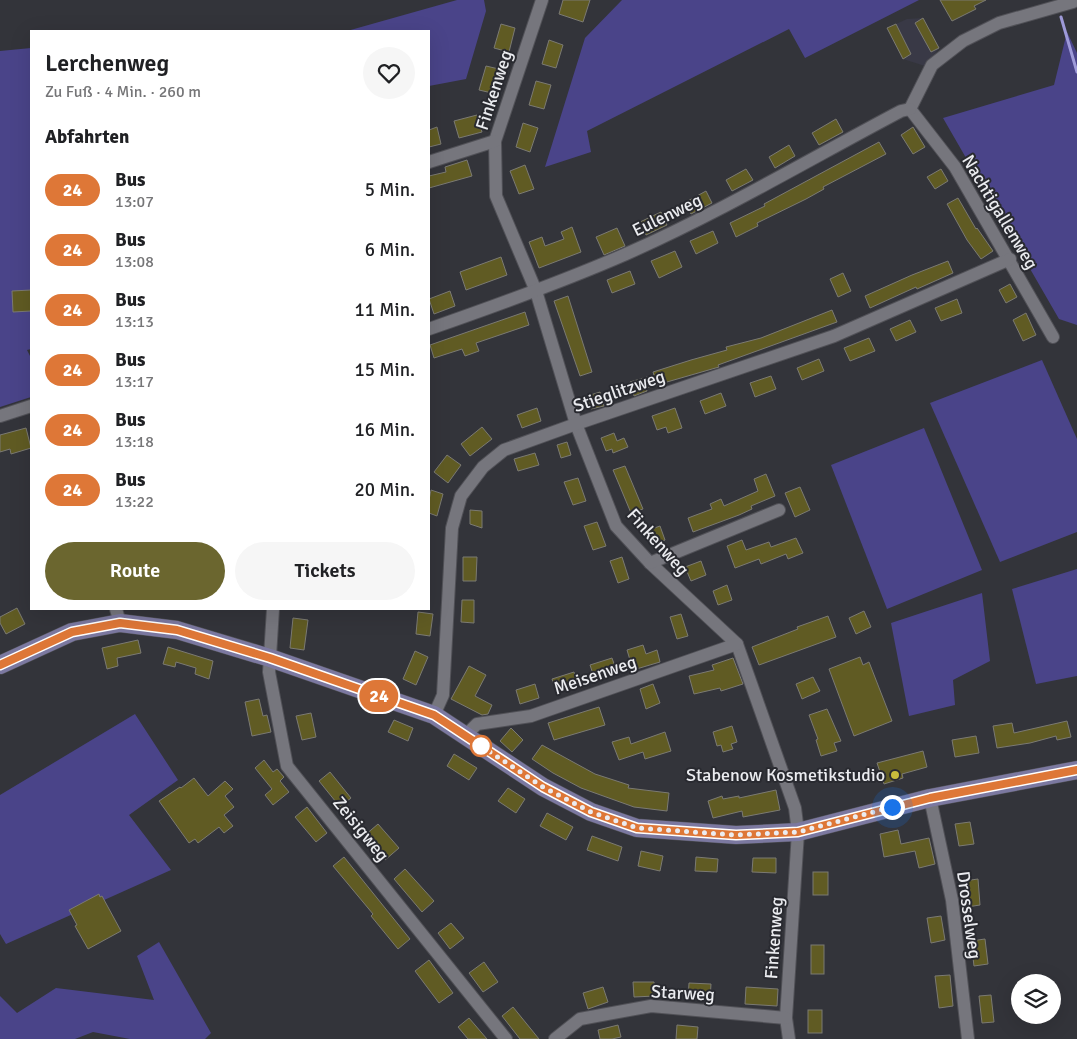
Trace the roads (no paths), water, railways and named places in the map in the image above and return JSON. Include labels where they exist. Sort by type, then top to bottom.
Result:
[{"type":"street","name":"Finkenweg","points":[[542,0],[495,141],[496,196],[536,291],[576,424],[616,526],[650,563],[737,644],[795,808],[798,832],[786,1018],[789,1039]]},
{"type":"street","points":[[910,109],[932,65],[963,41],[999,23],[1074,5]]},
{"type":"street","name":"Nachtigallenweg","points":[[910,109],[955,167],[1010,259],[1053,337]]},
{"type":"street","name":"Eulenweg","points":[[430,329],[536,291],[627,254],[742,198],[901,111],[910,109]]},
{"type":"street","points":[[430,162],[495,141]]},
{"type":"street","name":"Stieglitzweg","points":[[434,715],[443,695],[452,528],[461,496],[483,467],[504,450],[834,336],[1010,259]]},
{"type":"street","points":[[0,416],[30,406]]},
{"type":"street","points":[[650,563],[779,510]]},
{"type":"street","name":"Zeisigweg","points":[[273,610],[269,672],[287,766],[506,1039]]},
{"type":"street","points":[[0,665],[72,632],[118,616],[177,630],[270,658],[434,715],[543,787],[591,812],[637,828],[736,835],[798,832],[930,798],[1077,770]]},
{"type":"street","name":"Meisenweg","points":[[465,736],[477,724],[531,716],[737,644]]},
{"type":"street","name":"Drosselweg","points":[[930,798],[952,900],[968,1039]]},
{"type":"street","name":"Starweg","points":[[555,1039],[580,1019],[651,1006],[786,1018]]},
{"type":"waterway","points":[[1061,17],[1077,72]]},
{"type":"place","name":"Stabenow Kosmetikstudio","points":[[895,775]]}]
